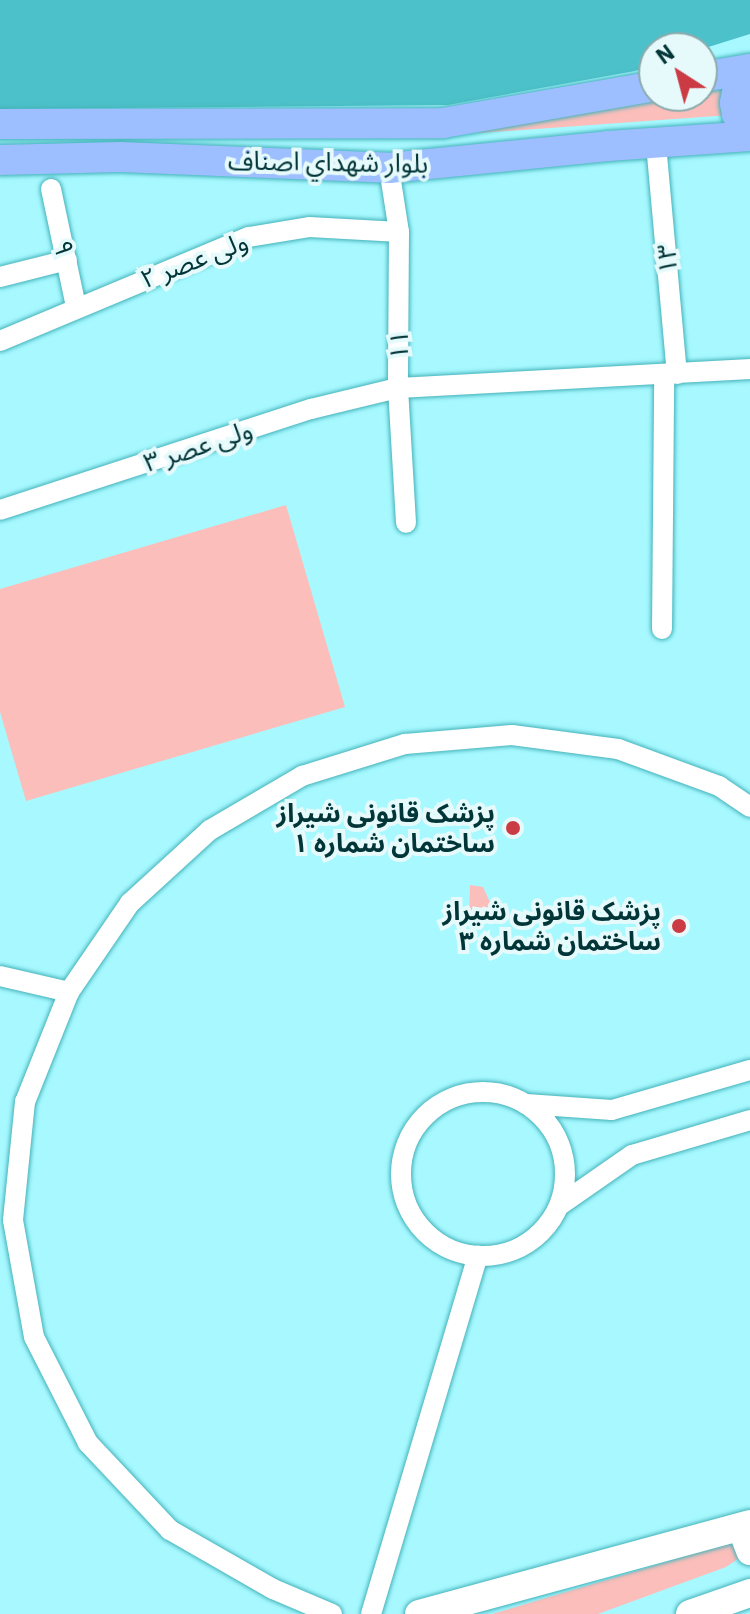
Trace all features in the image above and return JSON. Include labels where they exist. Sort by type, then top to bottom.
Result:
[{"type":"main road","points":[[718,75],[750,70]]},
{"type":"main road","points":[[750,70],[739,82],[735,103],[737,114],[750,133]]},
{"type":"main road","name":"بلوار شهداي اصناف","points":[[0,124],[443,123],[638,89]]},
{"type":"main road","name":"بلوار شهداي اصناف","points":[[0,160],[120,157],[389,168],[750,133]]},
{"type":"street","name":"۱۳","points":[[656,144],[671,374],[662,629]]},
{"type":"street","name":"۱۱","points":[[389,168],[399,232],[398,388],[406,523]]},
{"type":"street","name":"۹","points":[[51,189],[76,307]]},
{"type":"street","name":"ولی عصر ۲","points":[[0,341],[249,237],[310,227],[399,232]]},
{"type":"street","points":[[0,277],[67,260]]},
{"type":"street","name":"ولی عصر ۳","points":[[0,510],[311,409],[398,388],[750,369]]},
{"type":"street","points":[[332,1614],[273,1589],[170,1530],[88,1443],[34,1337],[13,1220],[20,1146],[25,1102],[69,992],[130,903],[210,830],[302,776],[405,744],[512,735],[618,749],[719,786],[750,807]]},
{"type":"street","points":[[0,976],[69,992]]},
{"type":"street","points":[[526,1104],[612,1110],[750,1070]]},
{"type":"street","points":[[471,1093],[500,1093],[526,1104],[548,1123],[561,1148],[566,1176],[560,1205],[545,1229],[522,1247],[495,1256],[478,1256],[442,1247],[422,1231],[404,1197],[401,1160],[410,1136],[425,1115],[446,1100],[471,1093]]},
{"type":"street","points":[[560,1205],[632,1155],[750,1120]]},
{"type":"street","points":[[371,1614],[478,1256]]},
{"type":"street","points":[[419,1614],[747,1534]]},
{"type":"street","points":[[690,1614],[750,1593]]},
{"type":"shaded area","points":[[726,89],[730,115],[480,133],[481,126],[638,104],[638,112],[718,112],[718,90]]},
{"type":"shaded area","points":[[286,505],[345,707],[26,801],[0,712],[0,589]]},
{"type":"shaded area","points":[[470,885],[483,887],[499,922],[469,921]]},
{"type":"shaded area","points":[[730,1543],[739,1549],[741,1557],[726,1567],[598,1614],[492,1614]]},
{"type":"water","points":[[0,0],[750,0],[750,34],[718,44],[718,32],[638,32],[638,70],[448,105],[0,109]]},
{"type":"place","name":"پزشک قانونی شیراز ساختمان شماره ۱","points":[[513,828]]},
{"type":"place","name":"پزشک قانونی شیراز ساختمان شماره ٣","points":[[679,926]]}]
